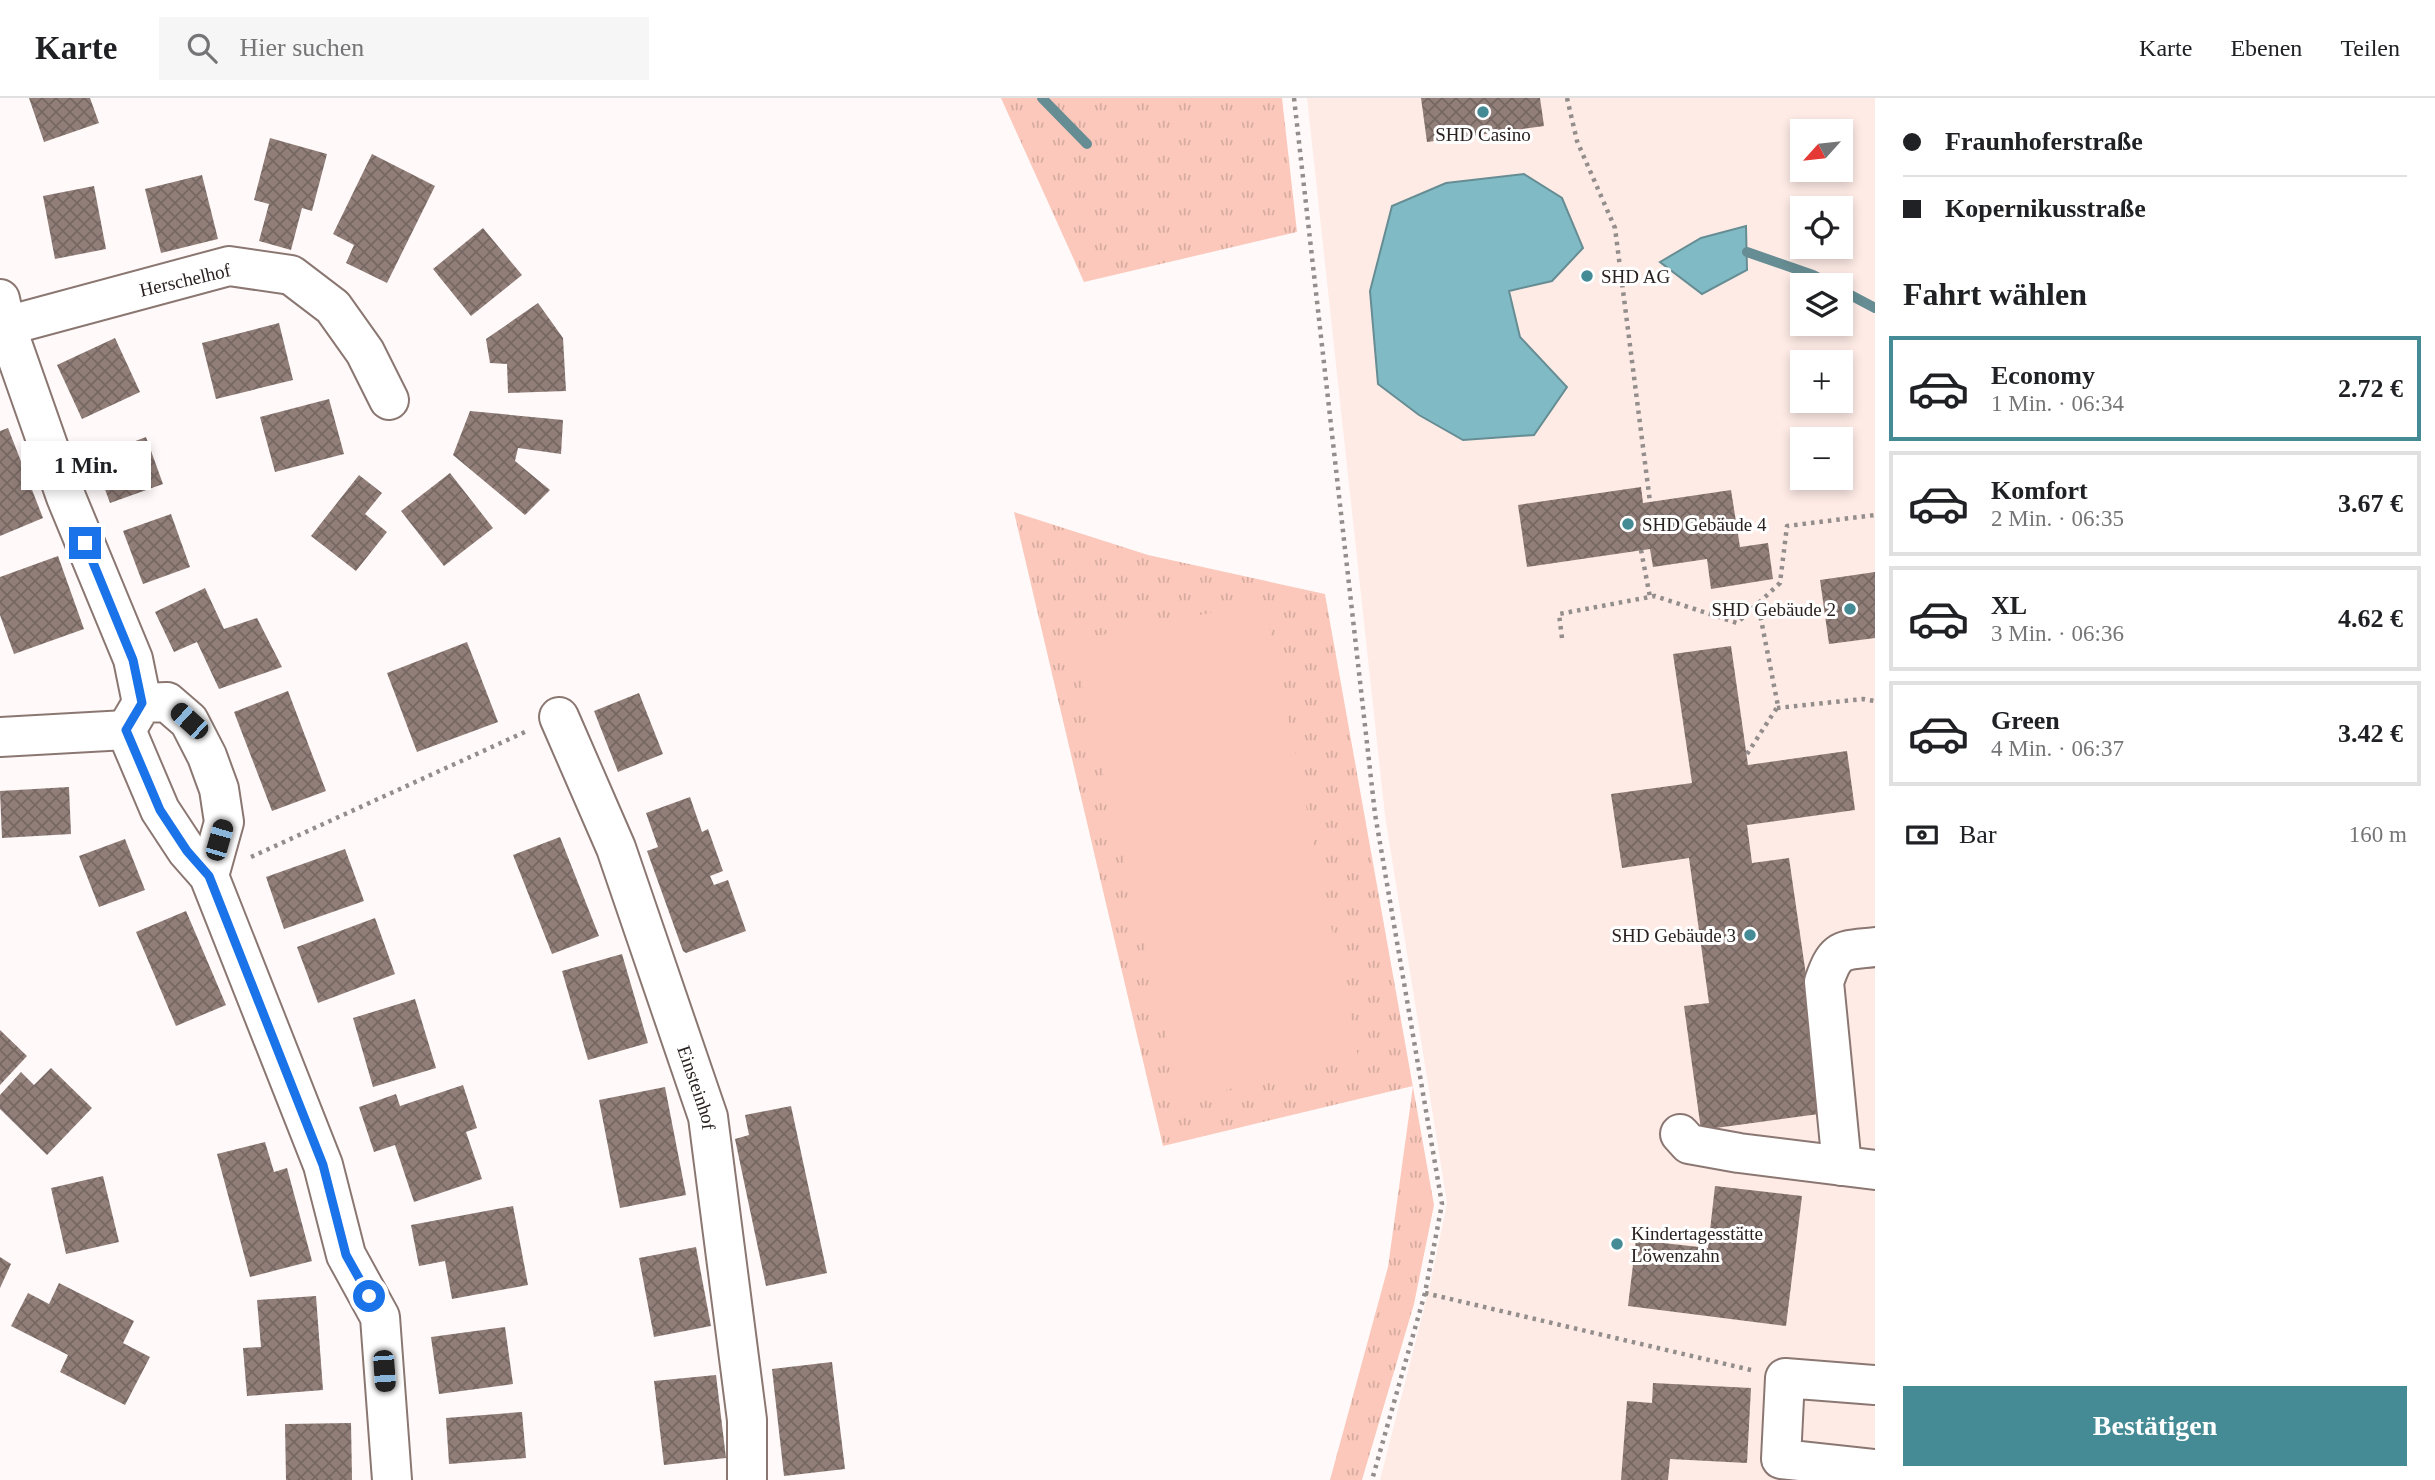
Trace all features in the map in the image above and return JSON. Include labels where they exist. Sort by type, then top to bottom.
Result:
[{"type":"street","name":"Herschelhof","points":[[3,312],[229,266],[292,275],[333,307],[365,352],[389,400]]},
{"type":"street","points":[[3,312],[66,497],[133,660],[134,717],[160,810],[187,851],[209,876],[323,1165],[346,1255],[380,1317],[392,1480]]},
{"type":"street","points":[[0,737],[134,717],[167,702],[189,721],[207,756],[219,789],[224,822],[209,876]]},
{"type":"street","name":"Einsteinhof","points":[[559,717],[616,848],[708,1117],[747,1420],[747,1480]]},
{"type":"street","points":[[1680,1135],[1689,1144],[1859,1168],[1824,982],[1832,960],[1842,951],[1875,947],[1875,939]]},
{"type":"street","points":[[1875,1385],[1785,1378],[1781,1459],[1875,1469]]},
{"type":"path","points":[[1294,98],[1375,814],[1442,1204],[1425,1293],[1372,1480]]},
{"type":"path","points":[[1567,98],[1577,141],[1615,228],[1650,502]]},
{"type":"path","points":[[1562,638],[1559,614],[1655,596],[1737,623],[1780,583],[1787,526],[1875,515]]},
{"type":"path","points":[[1642,550],[1650,597]]},
{"type":"path","points":[[1747,754],[1778,706],[1758,604]]},
{"type":"path","points":[[1777,708],[1863,699],[1875,701]]},
{"type":"path","points":[[209,876],[559,717]]},
{"type":"path","points":[[1425,1293],[1785,1378]]},
{"type":"shaded area","points":[[1307,98],[1875,98],[1875,1480],[1380,1480],[1430,1285],[1447,1203],[1385,816]],"holes":[[[1562,198],[1552,281],[1509,290],[1520,337],[1567,387],[1463,440],[1419,415],[1378,384]]]},
{"type":"green space","points":[[1001,98],[1282,98],[1297,232],[1084,282]]},
{"type":"green space","points":[[1014,512],[1148,555],[1325,594],[1413,1086],[1163,1146]]},
{"type":"green space","points":[[1264,602],[1358,1057],[1182,1101],[1072,641]]},
{"type":"green space","points":[[1413,1087],[1434,1205],[1414,1304],[1362,1480],[1330,1480],[1388,1267]]},
{"type":"water","points":[[1524,174],[1562,198],[1583,248],[1552,281],[1509,291],[1520,337],[1567,387],[1534,435],[1463,440],[1419,415],[1378,384],[1370,291],[1392,206],[1446,183]]},
{"type":"water","points":[[1746,226],[1747,270],[1702,294],[1660,262],[1701,238]]},
{"type":"building","points":[[29,98],[90,98],[99,123],[44,142]]},
{"type":"building","name":"SHD Casino","points":[[1421,98],[1540,98],[1544,126],[1427,142]]},
{"type":"building","points":[[270,138],[327,154],[312,211],[302,208],[291,250],[259,241],[269,204],[254,200]]},
{"type":"building","points":[[372,154],[435,186],[387,283],[346,263],[354,245],[333,234]]},
{"type":"building","points":[[202,175],[218,239],[161,253],[145,189]]},
{"type":"building","points":[[94,186],[106,249],[55,259],[43,196]]},
{"type":"building","points":[[483,228],[522,275],[471,316],[433,269]]},
{"type":"building","points":[[538,303],[563,338],[566,391],[508,393],[507,364],[490,363],[486,339]]},
{"type":"building","points":[[279,323],[293,380],[216,399],[202,343]]},
{"type":"building","points":[[115,338],[140,392],[82,419],[57,365]]},
{"type":"building","points":[[329,399],[344,454],[275,472],[260,417]]},
{"type":"building","points":[[470,411],[563,420],[561,454],[518,448],[515,461],[550,490],[525,515],[453,455]]},
{"type":"building","points":[[8,428],[43,518],[0,536],[0,431]]},
{"type":"building","points":[[146,437],[163,484],[110,503],[93,457]]},
{"type":"building","points":[[450,473],[493,528],[444,566],[401,511]]},
{"type":"building","points":[[359,475],[382,493],[365,514],[387,532],[356,571],[311,536]]},
{"type":"building","name":"SHD Gebäude 4","points":[[1641,487],[1643,503],[1731,490],[1740,547],[1768,543],[1773,579],[1711,589],[1707,559],[1653,567],[1650,549],[1527,567],[1518,505]]},
{"type":"building","points":[[171,514],[190,567],[143,584],[123,531]]},
{"type":"building","points":[[58,556],[84,629],[14,654],[0,615],[0,577]]},
{"type":"building","name":"SHD Gebäude 2","points":[[1875,572],[1875,638],[1829,644],[1820,580]]},
{"type":"building","points":[[205,588],[224,629],[257,618],[282,667],[219,689],[197,642],[174,652],[155,612]]},
{"type":"building","points":[[467,642],[498,722],[417,752],[387,673]]},
{"type":"building","name":"SHD Gebäude 3","points":[[1731,646],[1748,765],[1847,751],[1855,810],[1747,825],[1752,863],[1789,858],[1826,1113],[1701,1130],[1684,1006],[1709,1003],[1689,858],[1622,868],[1611,794],[1692,783],[1673,654]]},
{"type":"building","points":[[288,691],[326,791],[272,811],[234,712]]},
{"type":"building","points":[[639,693],[663,754],[618,772],[594,711]]},
{"type":"building","points":[[69,787],[71,834],[2,838],[0,791]]},
{"type":"building","points":[[690,797],[702,832],[708,829],[723,871],[710,876],[714,885],[728,880],[746,931],[686,953],[647,851],[658,847],[646,813]]},
{"type":"building","points":[[560,837],[599,936],[552,954],[513,855]]},
{"type":"building","points":[[125,839],[145,890],[99,907],[79,856]]},
{"type":"building","points":[[345,849],[364,901],[284,929],[266,877]]},
{"type":"building","points":[[186,911],[226,1005],[176,1026],[136,932]]},
{"type":"building","points":[[375,918],[395,974],[318,1003],[297,947]]},
{"type":"building","points":[[622,954],[648,1043],[588,1060],[562,971]]},
{"type":"building","points":[[415,999],[436,1068],[373,1087],[353,1018]]},
{"type":"building","points":[[0,1030],[27,1056],[0,1085]]},
{"type":"building","points":[[51,1068],[92,1108],[47,1155],[0,1109],[0,1095],[21,1072],[34,1085]]},
{"type":"building","points":[[463,1085],[477,1128],[466,1132],[482,1179],[414,1202],[395,1145],[374,1152],[359,1107],[396,1094],[400,1106]]},
{"type":"building","points":[[665,1087],[686,1195],[620,1208],[599,1100]]},
{"type":"building","points":[[791,1106],[827,1273],[766,1286],[735,1139],[749,1135],[745,1115]]},
{"type":"building","points":[[265,1142],[274,1172],[287,1168],[312,1261],[250,1277],[217,1154]]},
{"type":"building","points":[[103,1176],[119,1242],[66,1254],[51,1188]]},
{"type":"building","points":[[1715,1186],[1802,1196],[1786,1326],[1628,1306],[1636,1240],[1708,1248]]},
{"type":"building","points":[[513,1206],[528,1285],[452,1299],[445,1261],[419,1266],[411,1225]]},
{"type":"building","points":[[696,1247],[711,1326],[654,1337],[639,1258]]},
{"type":"building","points":[[0,1257],[11,1264],[0,1288]]},
{"type":"building","points":[[59,1283],[134,1321],[123,1343],[150,1357],[125,1405],[60,1372],[68,1355],[11,1326],[28,1293],[49,1304]]},
{"type":"building","points":[[316,1296],[323,1390],[247,1396],[243,1348],[261,1347],[257,1300]]},
{"type":"building","points":[[505,1327],[513,1384],[439,1394],[431,1337]]},
{"type":"building","points":[[832,1362],[845,1469],[784,1476],[772,1369]]},
{"type":"building","points":[[716,1375],[726,1458],[664,1465],[654,1381]]},
{"type":"building","points":[[1653,1383],[1751,1388],[1747,1463],[1670,1459],[1668,1480],[1621,1480],[1627,1401],[1652,1403]]},
{"type":"building","points":[[522,1412],[526,1458],[449,1464],[446,1418]]},
{"type":"building","points":[[351,1423],[352,1480],[286,1480],[285,1424]]},
{"type":"waterway","points":[[1042,98],[1087,144]]},
{"type":"waterway","points":[[1747,252],[1807,273]]},
{"type":"waterway","points":[[1853,296],[1875,308]]},
{"type":"place","name":"SHD Casino","points":[[1483,112]]},
{"type":"place","name":"SHD AG","points":[[1587,276]]},
{"type":"place","name":"SHD Gebäude 4","points":[[1628,524]]},
{"type":"place","name":"SHD Gebäude 2","points":[[1850,609]]},
{"type":"place","name":"SHD Gebäude 3","points":[[1750,935]]},
{"type":"place","name":"Kindertagesstätte Löwenzahn","points":[[1617,1244]]},
{"type":"route","points":[[85,543],[133,660],[142,703],[126,730],[160,810],[187,851],[209,876],[323,1165],[346,1255],[369,1296]]}]
